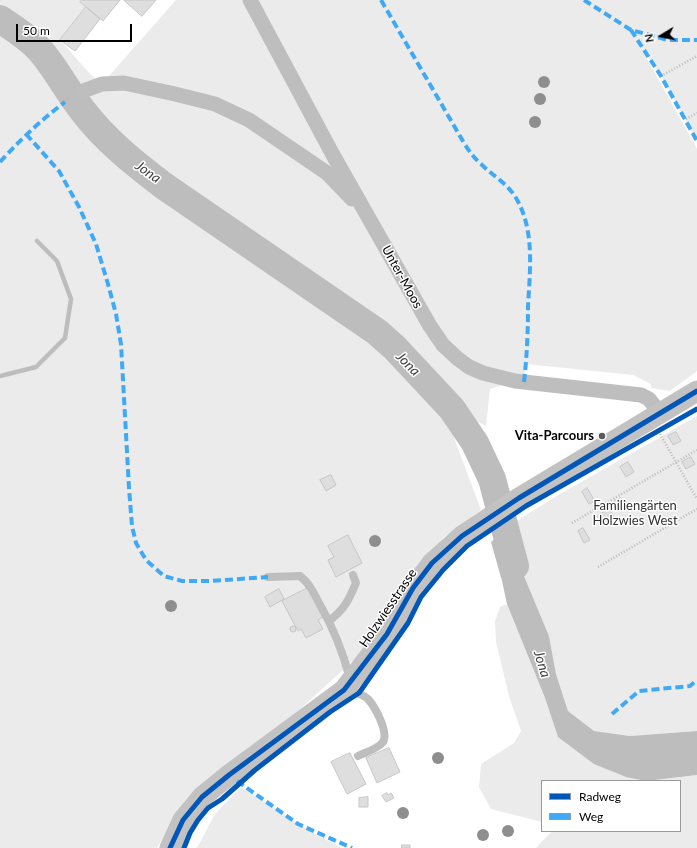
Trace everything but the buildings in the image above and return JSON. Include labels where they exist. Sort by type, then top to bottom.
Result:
[{"type":"street","name":"Unter-Moos","points":[[250,0],[366,214],[430,326],[443,345],[469,367],[515,381],[641,395],[650,399],[661,424]]},
{"type":"street","points":[[84,91],[102,84],[124,83],[215,104],[249,120],[327,173],[366,214]]},
{"type":"street","name":"Holzwiesstrasse","points":[[170,848],[184,820],[202,797],[347,686],[387,634],[413,588],[432,563],[462,536],[519,498],[661,424],[697,391]]},
{"type":"lane","points":[[329,621],[341,612],[348,601],[356,583],[353,575]]},
{"type":"lane","points":[[268,577],[300,576],[308,582],[329,621],[345,658],[347,686],[367,698],[378,714],[385,731],[383,741],[379,745],[358,756]]},
{"type":"path","points":[[661,76],[697,56]]},
{"type":"path","points":[[686,120],[697,113]]},
{"type":"path","points":[[651,434],[661,424],[676,462],[697,499]]},
{"type":"path","points":[[572,523],[697,450]]},
{"type":"path","points":[[598,567],[697,509]]},
{"type":"green space","points":[[0,0],[82,0],[80,2],[86,7],[60,40],[90,74],[102,84],[176,0],[697,0],[697,141],[661,76],[635,37],[697,149],[697,371],[670,391],[651,388],[651,384],[633,375],[526,364],[524,382],[515,381],[490,389],[486,426],[441,403],[481,510],[444,537],[404,583],[375,633],[356,658],[297,712],[186,799],[157,848],[0,848]]},
{"type":"green space","name":"Familiengärten Holzwies West","points":[[697,416],[697,731],[630,736],[594,731],[568,711],[556,674],[549,636],[524,576],[515,522],[555,497]]},
{"type":"green space","points":[[507,604],[545,698],[558,737],[644,780],[541,780],[541,822],[491,809],[479,787],[481,764],[514,743],[521,731],[509,696],[496,642],[495,621],[500,607]]},
{"type":"green space","points":[[697,775],[697,848],[536,848],[551,832],[681,832],[681,780],[654,780]]},
{"type":"green space","points":[[241,787],[311,832],[342,848],[197,848],[215,814]]},
{"type":"water","points":[[515,522],[524,576],[549,636],[556,674],[568,711],[594,731],[630,736],[697,731],[697,775],[654,780],[641,780],[626,777],[594,764],[558,737],[545,698],[507,604],[491,542]]},
{"type":"waterway","name":"Jona","points":[[0,19],[39,49],[92,122],[131,160],[164,186],[377,332],[395,348],[452,409],[475,443],[492,479],[515,566]]},
{"type":"waterway","points":[[0,376],[36,367],[65,338],[71,299],[57,261],[37,241]]},
{"type":"marked path","points":[[381,0],[468,149],[478,162],[508,188],[516,198],[522,210],[529,237],[530,250],[527,344],[524,382]]},
{"type":"marked path","points":[[584,0],[631,30],[668,40],[697,40]]},
{"type":"marked path","points":[[631,30],[661,76],[697,141]]},
{"type":"marked path","points":[[0,162],[31,130],[65,102]]},
{"type":"marked path","points":[[26,134],[59,171],[79,207],[96,244],[108,284],[116,314],[121,344],[129,488],[132,526],[136,543],[146,560],[164,576],[182,581],[210,581],[268,577]]},
{"type":"marked path","points":[[612,714],[639,691],[690,686],[697,680]]},
{"type":"marked path","points":[[237,781],[298,824],[352,848]]},
{"type":"cycle path","points":[[170,848],[183,820],[202,797],[229,775],[344,690],[387,634],[413,588],[432,563],[462,536],[519,498],[697,391]]},
{"type":"cycle path","points":[[184,848],[190,833],[208,808],[222,799],[255,770],[330,712],[359,693],[408,623],[421,597],[443,570],[467,546],[526,506],[697,409]]},
{"type":"place","name":"Vita-Parcours","points":[[602,436]]}]
